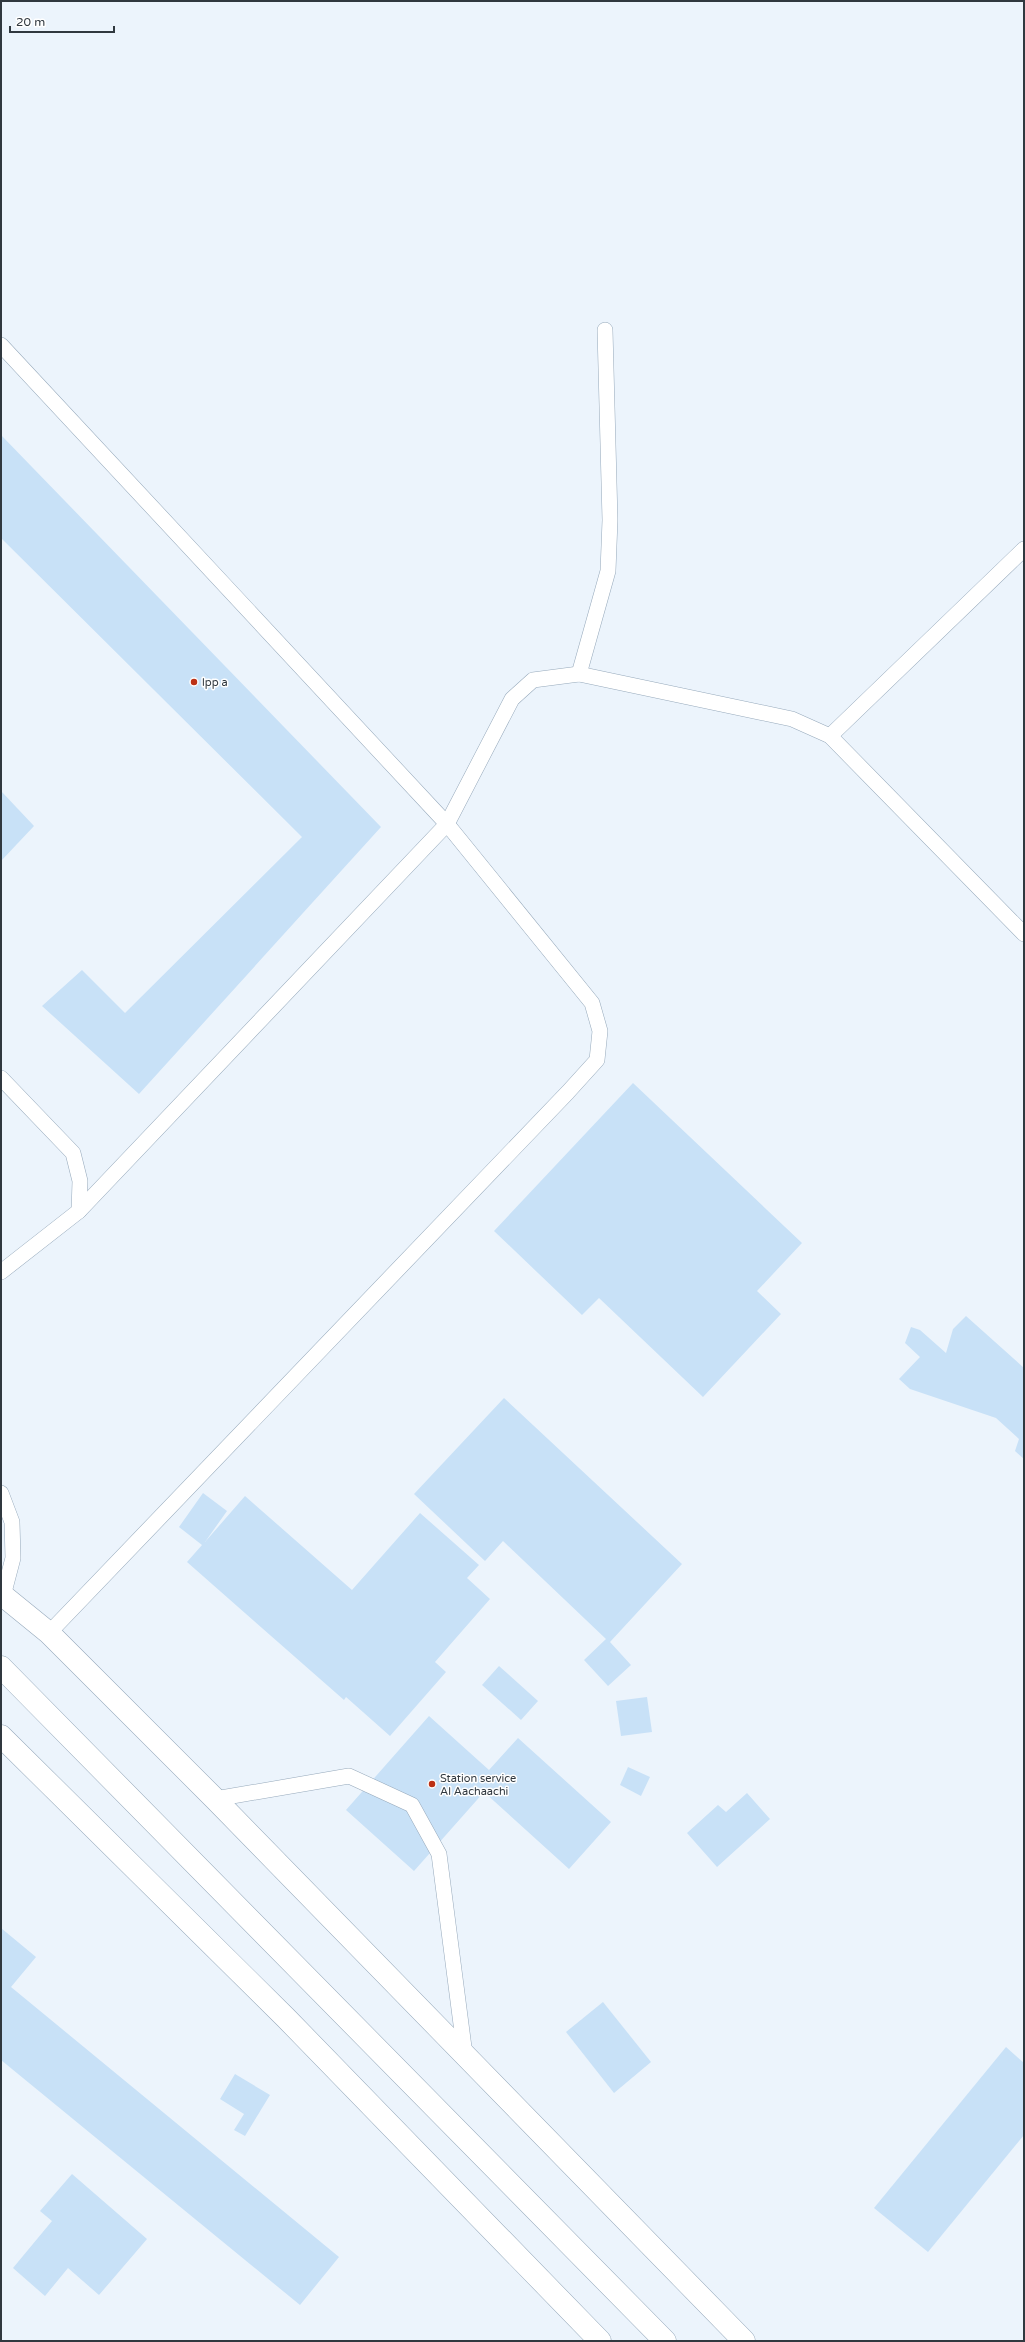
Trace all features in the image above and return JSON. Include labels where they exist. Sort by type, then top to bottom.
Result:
[{"type":"main road","points":[[2,1595],[49,1633],[215,1799],[744,2341]]},
{"type":"main road","points":[[1,1666],[665,2341]]},
{"type":"main road","points":[[1,1736],[286,2018],[600,2341]]},
{"type":"lane","points":[[578,674],[608,571],[610,520],[605,330]]},
{"type":"lane","points":[[1,345],[447,824],[592,1003],[600,1031],[597,1060],[49,1633]]},
{"type":"lane","points":[[830,736],[1024,549]]},
{"type":"lane","points":[[1,1272],[79,1211],[447,824],[512,699],[533,680],[578,674],[792,719],[830,736],[1024,934]]},
{"type":"lane","points":[[1,1078],[73,1152],[80,1181],[79,1211]]},
{"type":"lane","points":[[1,1493],[12,1522],[13,1558],[2,1595]]},
{"type":"lane","points":[[215,1799],[350,1776],[412,1805],[439,1854],[465,2055]]},
{"type":"building","name":"lpp a","points":[[1,435],[381,827],[139,1094],[42,1006],[82,970],[125,1013],[302,837],[1,538]]},
{"type":"building","points":[[1,791],[34,826],[1,861]]},
{"type":"building","points":[[633,1083],[802,1243],[757,1291],[781,1314],[703,1397],[599,1298],[582,1315],[494,1231]]},
{"type":"building","points":[[966,1316],[1024,1368],[1024,1459],[1015,1451],[1019,1439],[996,1418],[910,1389],[899,1379],[920,1357],[905,1343],[911,1327],[920,1330],[946,1353],[953,1329]]},
{"type":"building","points":[[504,1398],[682,1564],[610,1642],[631,1665],[608,1686],[584,1660],[606,1639],[503,1541],[485,1561],[414,1494]]},
{"type":"building","points":[[203,1493],[227,1511],[205,1542],[245,1496],[352,1590],[420,1513],[479,1565],[467,1578],[490,1599],[435,1662],[446,1672],[390,1736],[346,1697],[344,1700],[187,1562],[202,1545],[179,1527]]},
{"type":"building","points":[[499,1666],[538,1701],[521,1720],[482,1685]]},
{"type":"building","points":[[647,1697],[652,1732],[621,1736],[616,1701]]},
{"type":"building","points":[[429,1716],[489,1770],[518,1738],[611,1822],[569,1869],[484,1792],[414,1871],[346,1810]]},
{"type":"building","points":[[628,1767],[650,1777],[641,1796],[620,1785]]},
{"type":"building","points":[[747,1793],[770,1819],[717,1867],[687,1833],[718,1805],[726,1812]]},
{"type":"building","points":[[1,1928],[36,1957],[11,1987],[339,2257],[300,2305],[1,2060]]},
{"type":"building","points":[[603,2002],[651,2062],[614,2093],[566,2032]]},
{"type":"building","points":[[1006,2047],[1024,2063],[1024,2135],[928,2252],[874,2208]]},
{"type":"building","points":[[235,2074],[270,2095],[245,2136],[234,2130],[244,2114],[220,2099]]},
{"type":"building","points":[[72,2174],[147,2239],[99,2295],[68,2268],[45,2296],[13,2268],[52,2221],[40,2211]]},
{"type":"place","name":"lpp a","points":[[194,682]]},
{"type":"place","name":"Station service Al Aachaachi","points":[[432,1784]]}]
